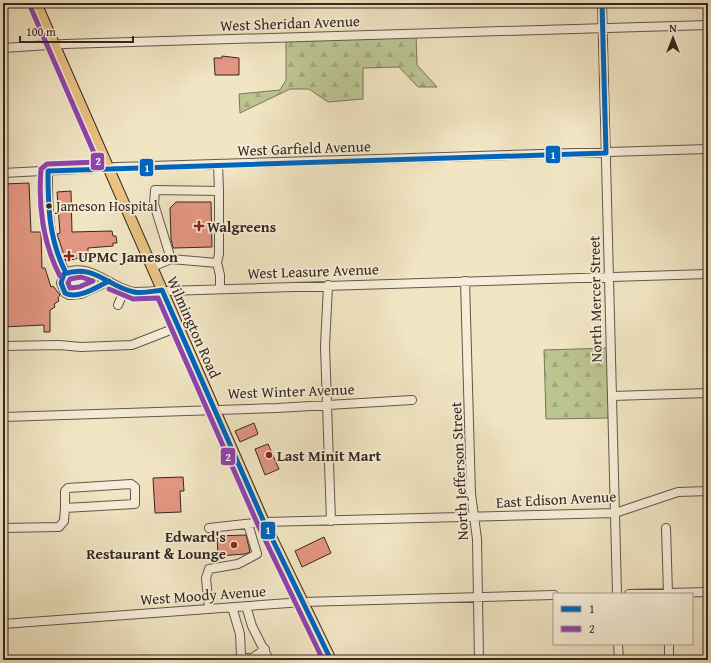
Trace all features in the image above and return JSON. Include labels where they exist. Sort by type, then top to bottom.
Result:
[{"type":"main road","name":"Wilmington Road","points":[[36,3],[264,522],[331,660]]},
{"type":"street","name":"North Mercer Street","points":[[602,3],[617,593]]},
{"type":"street","name":"West Sheridan Avenue","points":[[3,48],[54,45],[602,27],[708,25]]},
{"type":"street","name":"West Garfield Avenue","points":[[3,173],[218,164],[708,149]]},
{"type":"street","points":[[218,164],[219,254],[217,263],[220,275],[220,288]]},
{"type":"street","points":[[48,171],[50,229],[53,246],[66,273],[62,278],[61,283],[65,293],[69,295],[81,294],[109,281]]},
{"type":"street","points":[[171,259],[154,204],[155,190],[219,191]]},
{"type":"street","points":[[152,267],[171,259],[217,263]]},
{"type":"street","name":"West Leasure Avenue","points":[[66,273],[80,270],[91,273],[134,292],[220,288],[708,274]]},
{"type":"street","name":"North Jefferson Street","points":[[465,281],[471,494],[477,539],[480,660]]},
{"type":"street","points":[[328,285],[325,340],[331,521]]},
{"type":"street","points":[[118,305],[125,289]]},
{"type":"street","points":[[3,346],[59,344],[81,347],[132,345],[178,327]]},
{"type":"street","points":[[612,396],[708,393]]},
{"type":"street","name":"West Winter Avenue","points":[[3,417],[284,407],[412,400]]},
{"type":"street","points":[[3,528],[59,527],[64,521],[65,491],[68,488],[131,484],[135,487],[135,504],[65,508]]},
{"type":"street","name":"East Edison Avenue","points":[[209,528],[264,522],[615,513],[678,492],[708,490]]},
{"type":"street","points":[[209,609],[206,578],[209,570],[238,564],[257,554],[248,524]]},
{"type":"street","points":[[666,528],[668,593]]},
{"type":"street","points":[[688,593],[708,592]]},
{"type":"street","name":"West Moody Avenue","points":[[3,624],[303,602],[553,595]]},
{"type":"street","points":[[246,606],[252,626],[270,660]]},
{"type":"street","points":[[232,607],[240,634],[241,656],[251,659],[264,649]]},
{"type":"street","points":[[618,645],[619,660]]},
{"type":"street","points":[[669,645],[669,660]]},
{"type":"green space","points":[[416,33],[417,65],[437,87],[418,87],[399,67],[363,68],[363,99],[328,102],[309,89],[290,89],[240,113],[239,94],[280,90],[286,80],[286,37]]},
{"type":"green space","points":[[610,348],[612,418],[546,419],[544,350]]},
{"type":"green space","points":[[146,655],[147,660],[70,660],[72,659]]},
{"type":"building","points":[[222,56],[239,58],[239,75],[215,75],[214,58],[222,58]]},
{"type":"building","points":[[29,183],[31,232],[41,232],[42,268],[45,268],[51,287],[53,286],[60,295],[58,298],[59,301],[54,304],[55,307],[50,310],[50,332],[44,332],[44,325],[3,327],[3,184]]},
{"type":"building","points":[[71,191],[72,232],[112,231],[113,236],[116,236],[117,243],[113,243],[113,246],[88,248],[88,256],[66,261],[57,234],[60,233],[57,192]]},
{"type":"building","name":"Walgreens","points":[[176,202],[211,202],[212,247],[173,248],[171,239],[170,208]]},
{"type":"building","points":[[254,423],[258,434],[240,442],[235,431]]},
{"type":"building","points":[[268,444],[279,469],[265,475],[255,449]]},
{"type":"building","points":[[183,477],[184,491],[180,491],[181,512],[155,513],[153,478]]},
{"type":"building","name":"Edward's Restaurant & Lounge","points":[[246,535],[250,552],[245,554],[218,556],[217,536]]},
{"type":"building","points":[[324,537],[331,553],[302,567],[295,551]]},
{"type":"transit line","name":"1","points":[[66,273],[60,261],[53,236],[49,210],[48,171],[606,153],[602,3]]},
{"type":"transit line","name":"2","points":[[30,6],[98,162],[47,164],[41,169],[40,196],[43,224],[49,251],[60,276]]},
{"type":"transit line","name":"1","points":[[109,281],[104,284],[87,292],[76,295],[65,293],[61,283],[64,274],[75,271],[84,271],[100,277],[108,281],[116,286],[137,293],[162,290],[264,522],[331,660]]},
{"type":"transit line","name":"2","points":[[81,277],[93,281],[79,287],[70,288],[68,283],[70,279],[81,277]]},
{"type":"transit line","name":"2","points":[[109,289],[133,299],[158,298],[258,525],[323,660]]},
{"type":"place","name":"Jameson Hospital","points":[[49,206]]},
{"type":"place","name":"Walgreens","points":[[199,226]]},
{"type":"place","name":"UPMC Jameson","points":[[69,256]]},
{"type":"place","name":"Last Minit Mart","points":[[269,455]]},
{"type":"place","name":"Edward's Restaurant & Lounge","points":[[234,545]]}]
